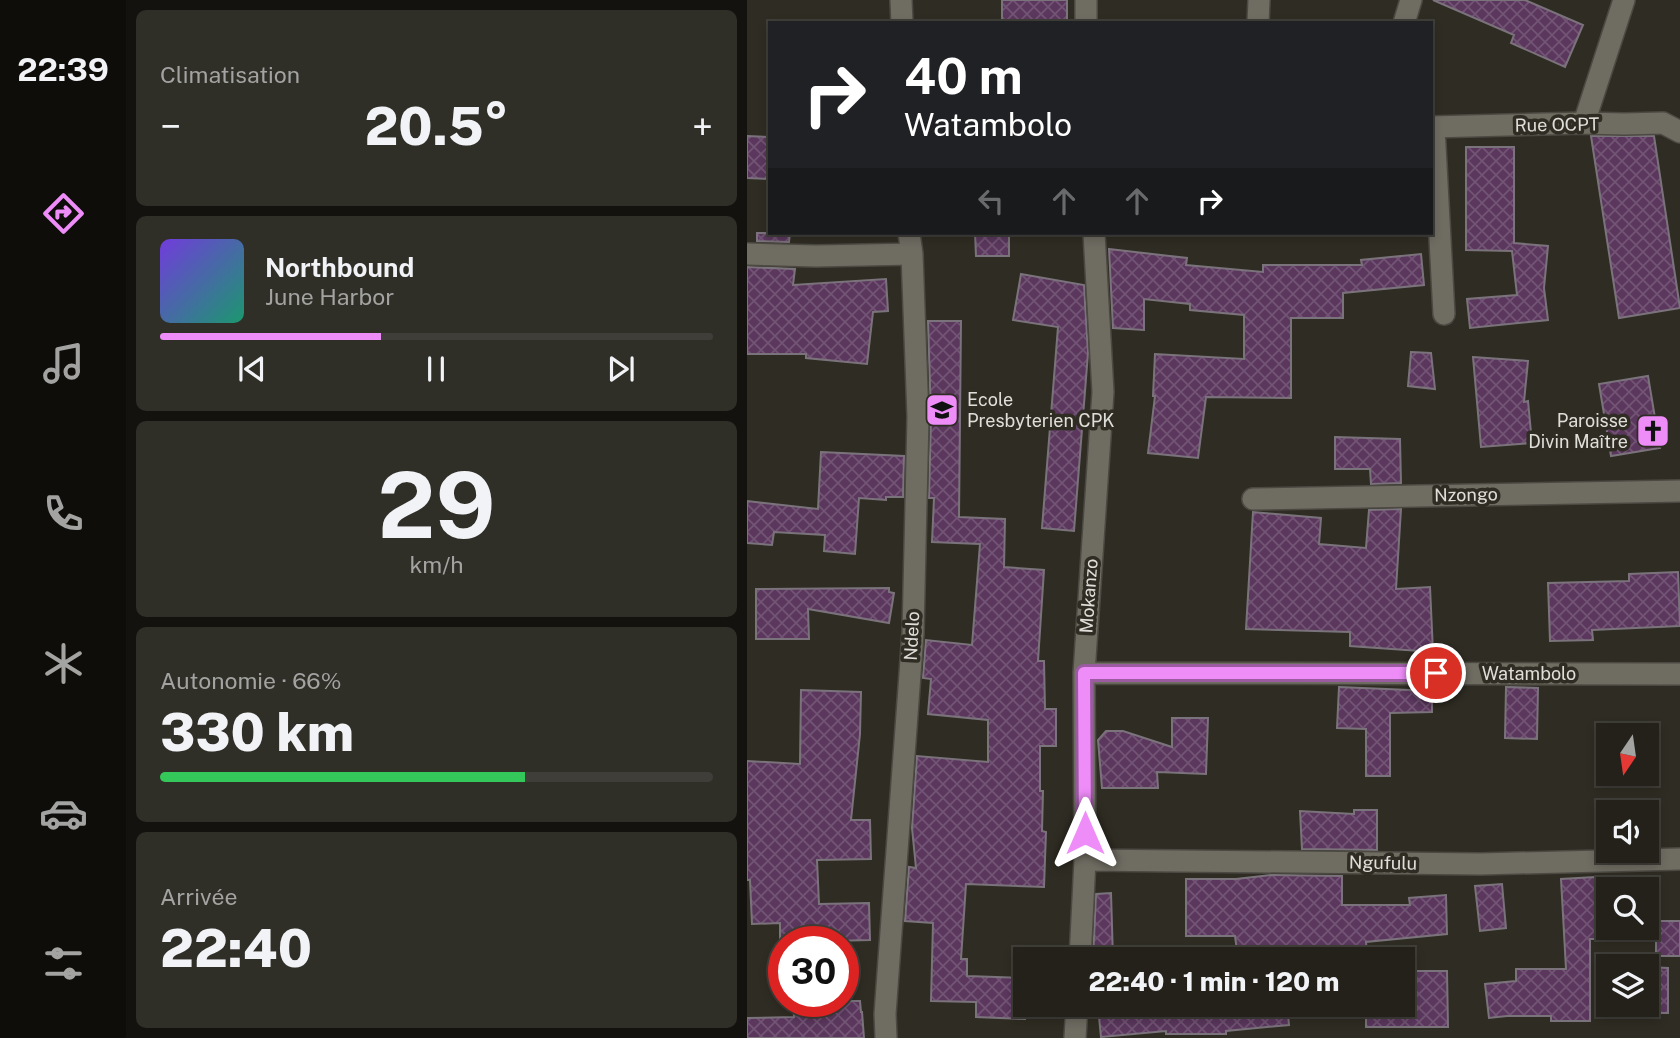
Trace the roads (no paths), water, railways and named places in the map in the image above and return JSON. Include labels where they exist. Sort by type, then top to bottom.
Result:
[{"type":"street","points":[[901,0],[902,21]]},
{"type":"street","points":[[1086,0],[1086,21]]},
{"type":"street","points":[[1258,21],[1259,0]]},
{"type":"street","points":[[1405,21],[1411,0]]},
{"type":"street","points":[[1584,123],[1624,0]]},
{"type":"street","name":"Rue OCPT","points":[[1433,127],[1663,123],[1680,132]]},
{"type":"street","points":[[1433,143],[1444,314]]},
{"type":"street","name":"Mokanzo","points":[[1081,947],[1085,860],[1084,673],[1103,392],[1093,235]]},
{"type":"street","points":[[747,254],[816,256],[911,243]]},
{"type":"street","name":"Ndelo","points":[[886,1038],[885,1014],[913,633],[918,417],[911,243]]},
{"type":"street","name":"Nzongo","points":[[1253,499],[1680,491]]},
{"type":"street","name":"Watambolo","points":[[1084,673],[1680,674]]},
{"type":"street","name":"Ngufulu","points":[[1085,860],[1481,864],[1680,859]]},
{"type":"street","points":[[1075,1038],[1076,1017]]},
{"type":"place","name":"Ecole Presbyterien CPK","points":[[942,410]]},
{"type":"place","name":"Paroisse Divin Maître","points":[[1653,431]]}]
